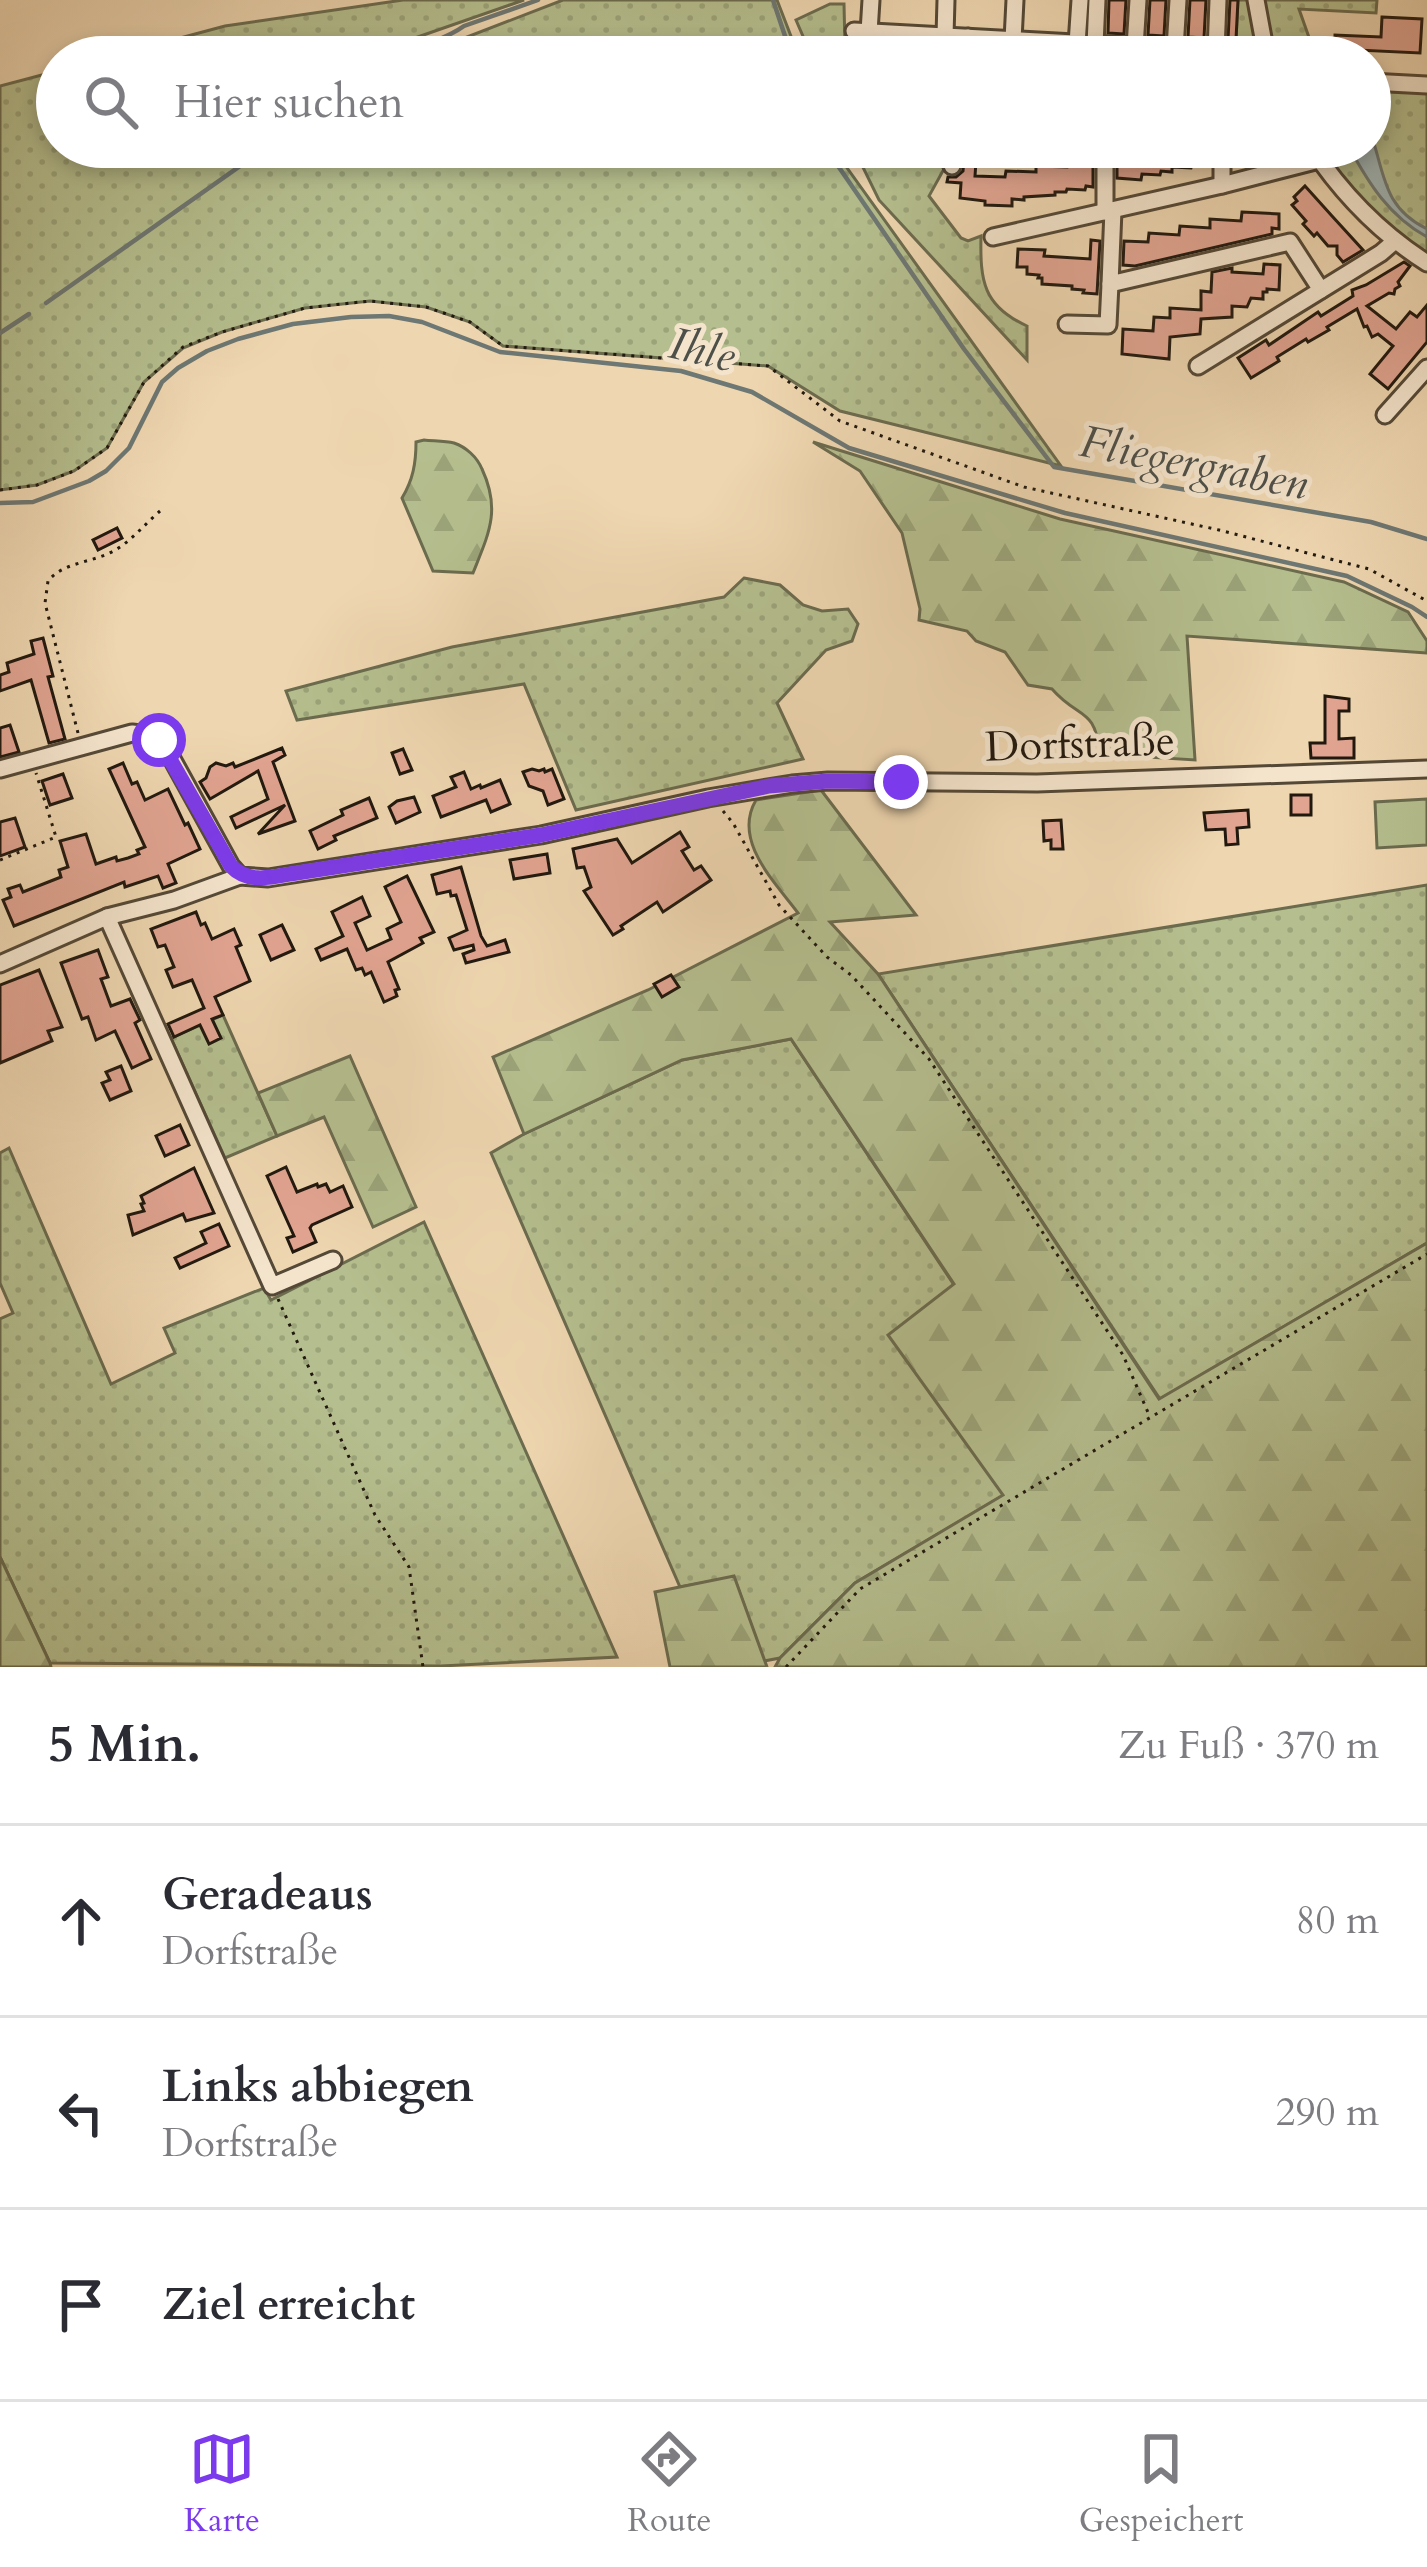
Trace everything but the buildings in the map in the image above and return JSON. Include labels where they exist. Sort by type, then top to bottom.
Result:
[{"type":"street","points":[[871,0],[861,31],[945,36],[946,0]]},
{"type":"street","points":[[1013,36],[1015,0]]},
{"type":"street","points":[[1080,0],[1084,36]]},
{"type":"street","points":[[1088,36],[1097,0]]},
{"type":"street","points":[[1136,36],[1138,0]]},
{"type":"street","points":[[1176,36],[1178,0]]},
{"type":"street","points":[[1218,0],[1219,36]]},
{"type":"street","points":[[1256,0],[1264,36]]},
{"type":"street","points":[[1391,83],[1427,85]]},
{"type":"street","points":[[1067,324],[1108,326],[1109,211],[1103,194],[1104,168]]},
{"type":"street","points":[[1222,168],[1222,185]]},
{"type":"street","points":[[993,237],[1222,185],[1273,168]]},
{"type":"street","points":[[1326,168],[1355,204],[1427,263]]},
{"type":"street","points":[[1198,366],[1395,241]]},
{"type":"street","points":[[1110,284],[1290,242],[1321,290]]},
{"type":"street","points":[[1385,415],[1427,368]]},
{"type":"street","points":[[0,769],[132,733],[150,735],[159,740],[240,876]]},
{"type":"street","name":"Dorfstraße","points":[[0,964],[107,917],[240,876],[268,878],[541,835],[769,786],[1427,770]]},
{"type":"street","points":[[107,917],[272,1286],[333,1260]]},
{"type":"path","points":[[0,490],[74,471],[107,448],[144,382],[183,347],[305,308],[370,302],[426,307],[470,322],[503,346],[768,366],[840,421],[1024,487],[1369,569],[1427,601]]},
{"type":"path","points":[[81,746],[45,603],[48,581],[61,570],[113,552],[160,511]]},
{"type":"path","points":[[0,860],[56,837],[36,760]]},
{"type":"path","points":[[708,798],[733,823],[779,905],[928,1059],[1123,1355],[1150,1417]]},
{"type":"path","points":[[786,1667],[860,1589],[1427,1254]]},
{"type":"path","points":[[281,1305],[375,1515],[409,1567],[423,1667]]},
{"type":"green space","points":[[403,0],[524,0],[421,36],[188,36],[225,26]]},
{"type":"green space","points":[[563,0],[777,0],[791,36],[470,36]]},
{"type":"green space","points":[[1238,0],[1377,0],[1376,13],[1299,9],[1308,36],[1236,36]]},
{"type":"green space","points":[[830,4],[844,4],[845,36],[803,36],[796,20]]},
{"type":"green space","points":[[36,77],[36,168],[847,168],[1061,466],[840,411],[768,366],[503,346],[470,322],[426,307],[370,301],[305,308],[183,348],[144,382],[107,448],[74,471],[37,485],[0,490],[0,86]]},
{"type":"green space","points":[[1391,90],[1427,92],[1427,256],[1334,168],[1391,168]]},
{"type":"green space","points":[[863,168],[943,168],[929,196],[961,238],[968,241],[981,236],[987,290],[1001,310],[1027,326],[1027,360],[879,200]]},
{"type":"green space","points":[[416,442],[454,443],[467,450],[488,484],[491,521],[473,573],[433,571],[402,498],[413,471]]},
{"type":"green space","points":[[813,442],[1060,519],[1344,582],[1408,612],[1427,641],[1427,653],[1187,636],[1195,760],[1100,754],[1090,721],[1052,689],[1028,685],[1005,652],[976,641],[967,631],[919,620],[902,533],[860,471]]},
{"type":"green space","points":[[744,578],[780,585],[803,605],[822,611],[848,609],[858,624],[852,641],[826,650],[777,703],[803,759],[576,810],[524,684],[297,720],[286,691],[452,647],[724,597]]},
{"type":"green space","points":[[821,790],[916,915],[830,922],[878,974],[1159,1399],[1427,1243],[1427,1667],[775,1667],[855,1583],[1003,1495],[888,1335],[954,1284],[791,1039],[682,1060],[524,1134],[493,1057],[648,990],[798,913],[759,860],[749,831],[750,815],[756,800]]},
{"type":"green space","points":[[1427,799],[1427,845],[1377,848],[1375,802]]},
{"type":"green space","points":[[1427,885],[1427,1243],[1160,1399],[878,974]]},
{"type":"green space","points":[[223,1015],[277,1136],[225,1158],[171,1038]]},
{"type":"green space","points":[[791,1039],[954,1285],[889,1335],[1004,1495],[855,1583],[780,1658],[764,1661],[734,1577],[680,1587],[491,1153],[682,1060]]},
{"type":"green space","points":[[350,1056],[416,1207],[373,1227],[324,1117],[277,1136],[258,1093]]},
{"type":"green space","points":[[9,1148],[111,1384],[175,1353],[164,1328],[264,1288],[271,1300],[424,1222],[617,1657],[441,1666],[50,1663],[0,1557],[0,1319],[13,1313],[0,1283],[0,1153]]},
{"type":"green space","points":[[0,1557],[50,1663],[51,1667],[0,1667]]},
{"type":"green space","points":[[734,1576],[767,1667],[670,1667],[655,1592]]},
{"type":"water","points":[[1361,168],[1381,168],[1393,199],[1427,229],[1427,237],[1381,198]]},
{"type":"waterway","points":[[447,36],[538,0]]},
{"type":"waterway","name":"Fliegergraben","points":[[773,0],[785,36]]},
{"type":"waterway","points":[[46,303],[237,168]]},
{"type":"waterway","name":"Fliegergraben","points":[[839,168],[964,349],[1054,467],[1371,522],[1427,539]]},
{"type":"waterway","points":[[0,333],[29,314]]},
{"type":"waterway","name":"Ihle","points":[[0,503],[33,502],[106,471],[129,448],[162,382],[207,351],[293,324],[389,316],[422,322],[500,352],[681,371],[752,392],[849,448],[1065,513],[1347,576],[1427,617]]},
{"type":"route","points":[[159,740],[231,866],[240,876],[253,878],[541,835],[769,786],[901,782]]}]
